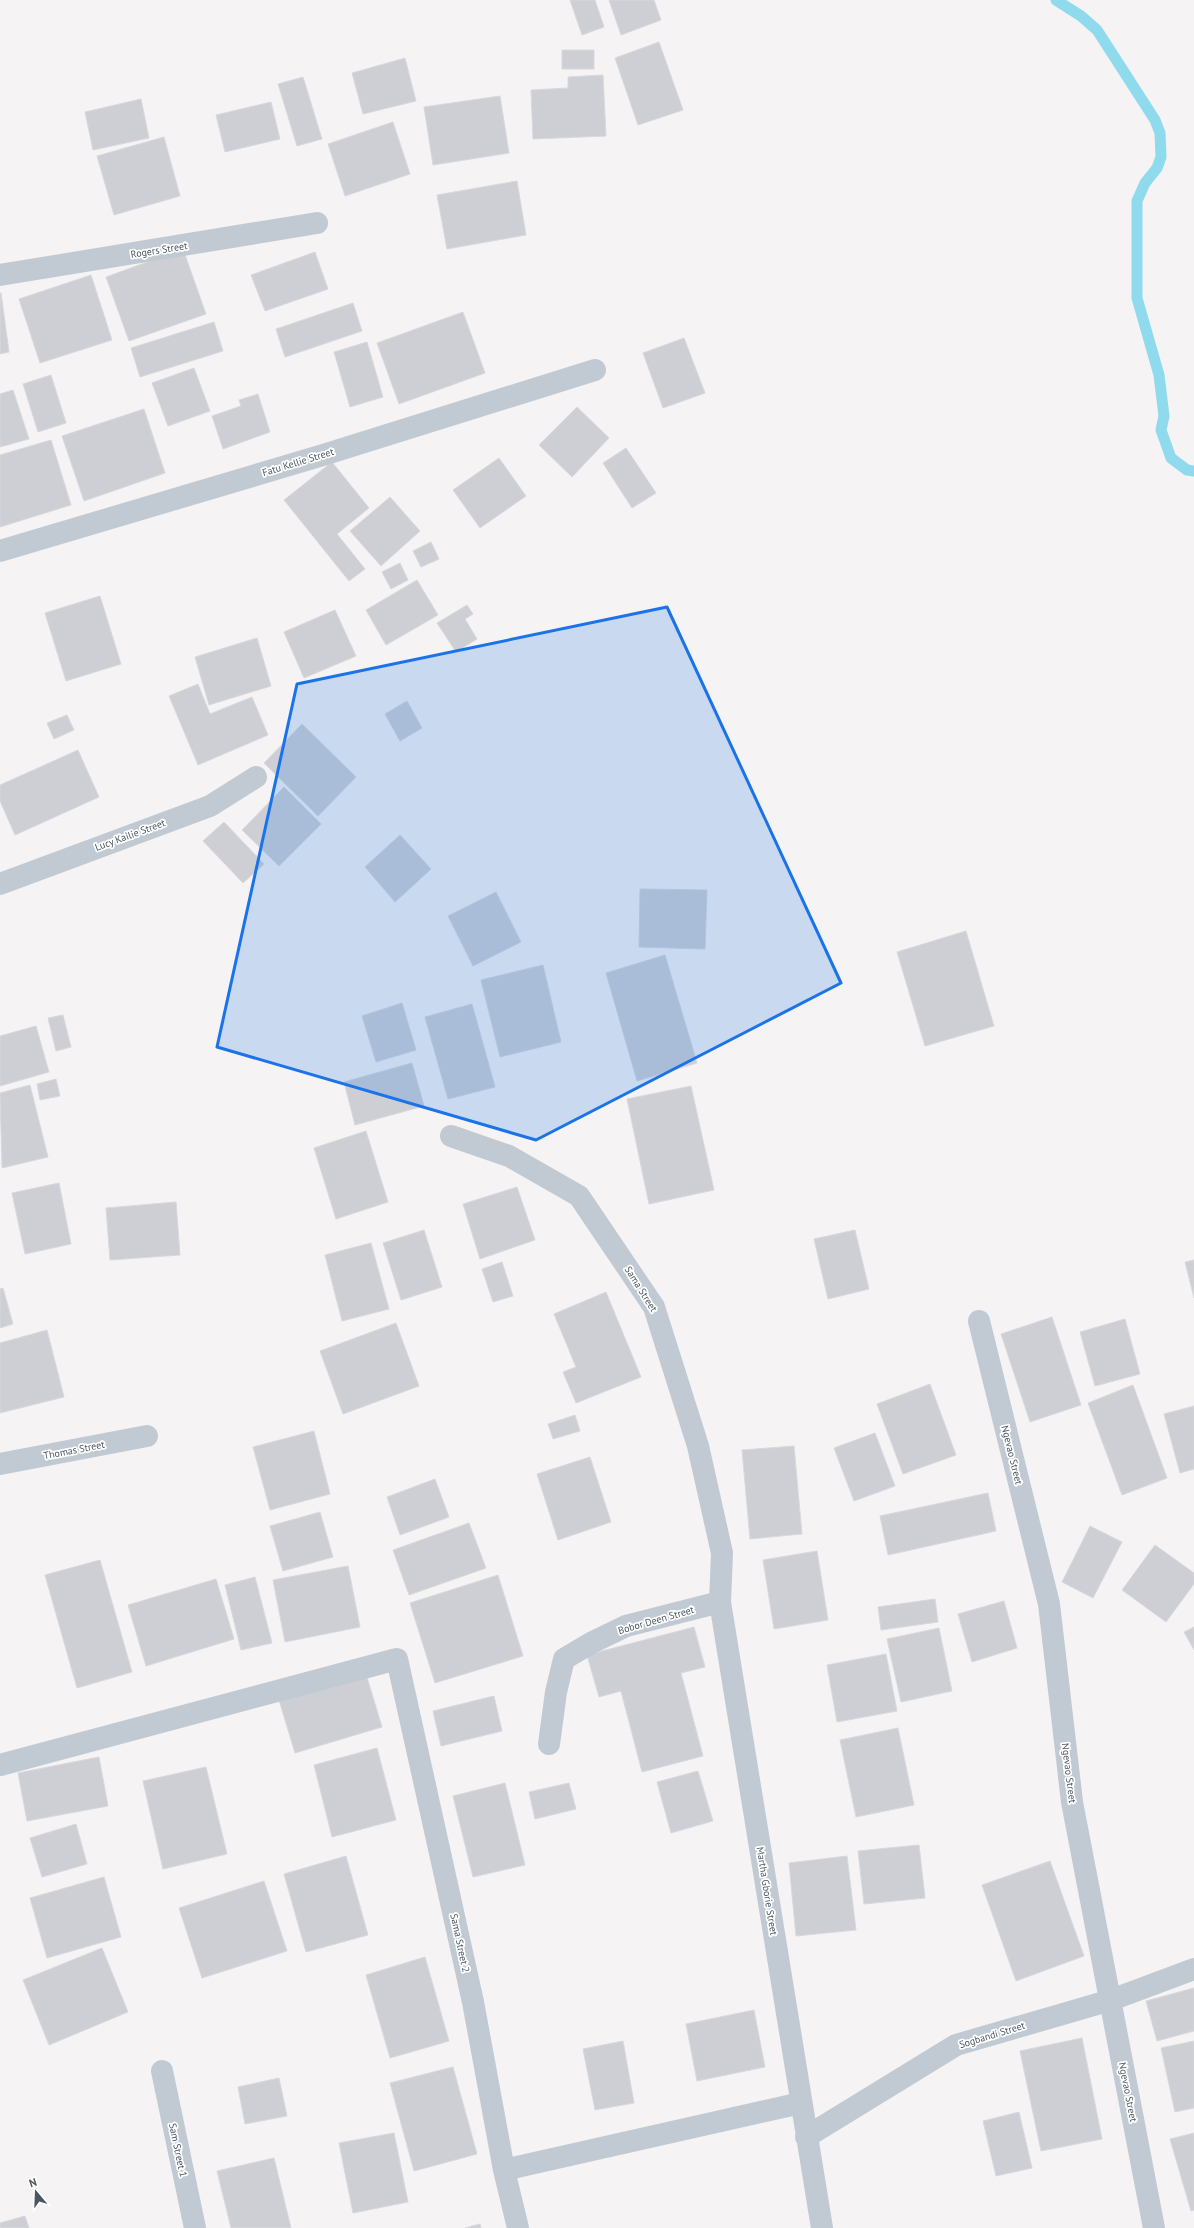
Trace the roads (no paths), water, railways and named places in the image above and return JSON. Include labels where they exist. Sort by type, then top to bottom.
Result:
[{"type":"street","name":"Rogers Street","points":[[0,275],[317,223]]},
{"type":"street","name":"Fatu Kellie Street","points":[[0,551],[323,455],[595,370]]},
{"type":"street","name":"Lucy Kailie Street","points":[[0,884],[210,806],[256,777]]},
{"type":"street","name":"Sama Street","points":[[451,1136],[509,1156],[579,1196],[654,1307],[698,1446],[722,1553]]},
{"type":"street","name":"Ngevao Street","points":[[979,1321],[1049,1604],[1072,1802],[1154,2228]]},
{"type":"street","name":"Thomas Street","points":[[0,1464],[147,1436]]},
{"type":"street","name":"Martha Gborie Street","points":[[722,1553],[720,1602],[822,2228]]},
{"type":"street","name":"Bobor Deen Street","points":[[549,1744],[556,1692],[564,1659],[591,1643],[626,1626],[720,1602]]},
{"type":"street","name":"Sama Street 2","points":[[0,1765],[397,1659],[471,1994],[504,2170],[518,2228]]},
{"type":"street","name":"Sogbandi Street","points":[[806,2137],[956,2045],[1111,2000],[1194,1969]]},
{"type":"street","name":"Sam Street 1","points":[[162,2071],[195,2228]]},
{"type":"street","points":[[504,2170],[801,2103]]},
{"type":"waterway","points":[[1056,0],[1081,16],[1097,30],[1155,120],[1160,133],[1161,157],[1157,168],[1145,183],[1137,201],[1137,298],[1159,375],[1164,416],[1161,430],[1171,458],[1187,470],[1194,471]]}]
